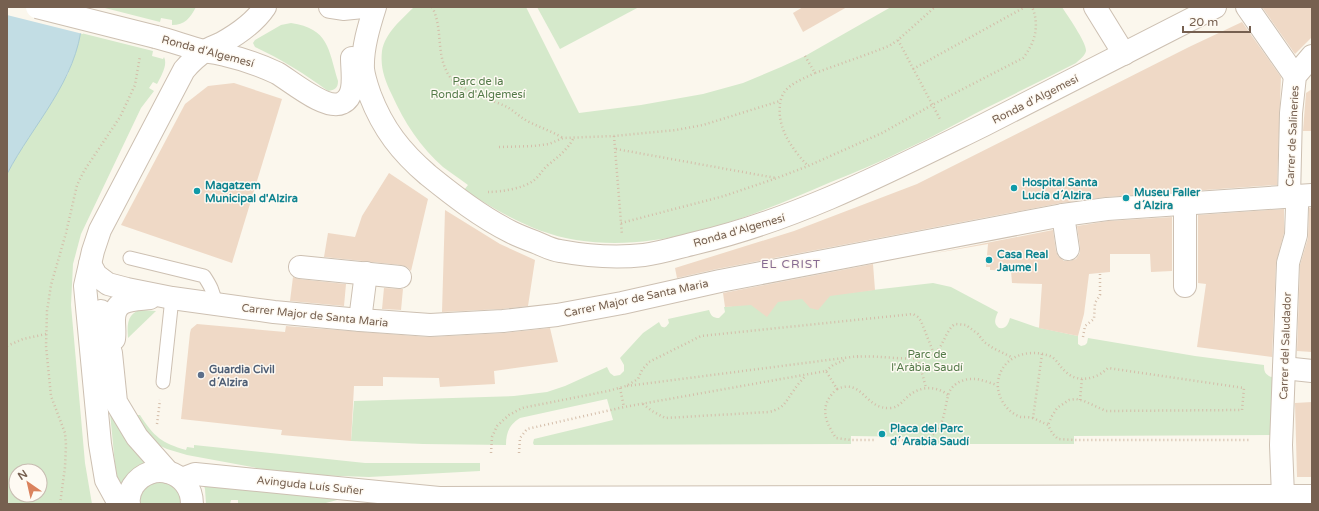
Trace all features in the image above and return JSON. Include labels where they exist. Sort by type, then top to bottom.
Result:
[{"type":"street","points":[[37,7],[156,37],[191,37],[203,34],[225,25],[246,12],[250,7]]},
{"type":"street","points":[[120,504],[106,480],[100,444],[85,286],[93,270],[100,230],[184,70],[194,59],[205,51],[222,43],[248,25],[262,12],[265,7]]},
{"type":"street","points":[[330,7],[343,10],[366,7]]},
{"type":"street","name":"Ronda d'Algemesí","points":[[156,37],[252,62],[277,73],[326,103],[337,105],[347,99],[352,90],[352,54],[355,25],[366,7]]},
{"type":"street","name":"Ronda d'Algemesí","points":[[366,7],[370,22],[364,54],[363,70],[367,86],[378,113],[392,137],[412,162],[471,207],[511,232],[557,251],[598,255],[646,255],[719,237],[769,222],[811,207],[947,143],[1215,7]]},
{"type":"street","points":[[1095,7],[1124,54]]},
{"type":"street","name":"Carrer de Salineries","points":[[1247,7],[1295,76]]},
{"type":"street","name":"Carrer de Salineries","points":[[1299,196],[1291,113],[1295,76],[1312,56]]},
{"type":"street","name":"Carrer Major de Santa Maria","points":[[170,298],[274,312],[360,320],[430,325],[503,322],[622,303],[731,279],[1063,215],[1107,209],[1299,196]]},
{"type":"street","name":"Carrer del Saludador","points":[[1275,499],[1282,460],[1288,263],[1296,234],[1299,196]]},
{"type":"street","points":[[1185,204],[1185,286]]},
{"type":"street","points":[[1063,215],[1068,249]]},
{"type":"street","points":[[300,266],[400,278]]},
{"type":"street","points":[[93,270],[108,284],[170,298]]},
{"type":"street","points":[[93,270],[103,335],[111,353]]},
{"type":"street","points":[[360,320],[366,273]]},
{"type":"street","points":[[170,298],[126,300],[118,307],[114,319],[115,334],[111,353],[116,402],[136,437],[189,488],[192,504]]},
{"type":"street","points":[[1284,368],[1312,371]]},
{"type":"street","name":"Avinguda Luís Suñer","points":[[129,504],[131,490],[137,480],[147,473],[158,471],[175,475],[195,474],[439,498],[896,500],[1275,499],[1312,496]]},
{"type":"street","name":"Avinguda Luís Suñer","points":[[402,504],[439,498]]},
{"type":"lane","points":[[130,258],[204,276],[214,293],[215,303]]},
{"type":"lane","points":[[163,382],[170,298]]},
{"type":"path","points":[[432,7],[439,27],[441,57],[447,73],[455,82],[465,89],[508,108],[527,121],[564,138],[573,139],[646,134],[703,125],[780,101]]},
{"type":"path","points":[[808,166],[792,147],[782,126],[779,114],[780,101],[785,91],[798,81],[815,73],[868,54],[898,40],[935,7]]},
{"type":"path","points":[[913,69],[1025,7]]},
{"type":"path","points":[[621,223],[724,196],[777,178],[882,133],[932,104],[1022,58],[1029,50],[1035,34],[1035,14],[1032,7]]},
{"type":"path","points":[[898,40],[942,123]]},
{"type":"path","points":[[805,56],[815,73]]},
{"type":"path","points":[[614,136],[622,234]]},
{"type":"path","points":[[499,147],[549,144],[564,138]]},
{"type":"path","points":[[481,191],[498,192],[529,184],[535,180],[545,168],[560,157],[573,139]]},
{"type":"path","points":[[616,149],[777,178]]},
{"type":"path","points":[[1083,337],[1085,326],[1094,319],[1095,303],[1100,295],[1100,273]]},
{"type":"path","points":[[626,386],[638,378],[642,370],[649,362],[701,336],[861,318],[913,314],[921,321],[934,354]]},
{"type":"path","points":[[491,453],[492,437],[497,426],[509,415],[522,408],[626,386],[859,356],[923,358],[934,354],[951,327],[955,324],[966,325],[978,334],[984,342],[1013,358]]},
{"type":"path","points":[[7,346],[23,339],[46,334]]},
{"type":"path","points":[[1048,425],[1058,408],[1069,400],[1080,400],[1106,411],[1242,410],[1244,388],[1108,368],[1094,378],[1074,377],[1065,372],[1056,359],[1042,354],[1026,354],[1013,358],[1002,367],[997,385],[1007,408],[1013,413],[1034,418],[1048,425],[1052,433],[1058,439],[1251,440]]},
{"type":"path","points":[[1034,418],[1042,354]]},
{"type":"path","points":[[519,453],[520,438],[527,429],[624,407],[826,371],[842,360],[859,356]]},
{"type":"path","points":[[918,358],[926,388]]},
{"type":"path","points":[[826,371],[837,389]]},
{"type":"path","points":[[643,404],[665,418],[769,412],[778,410],[785,404],[794,389],[807,374]]},
{"type":"path","points":[[1080,400],[1082,378]]},
{"type":"path","points":[[890,440],[919,440],[932,435],[942,421],[948,395],[953,387],[962,380],[973,379],[997,385]]},
{"type":"path","points":[[156,429],[163,382]]},
{"type":"path","points":[[874,440],[851,440],[836,438],[826,419],[825,406],[830,395],[837,389],[845,386],[854,387],[877,406],[887,408],[896,408],[910,394],[926,388],[938,388],[948,395]]},
{"type":"path","points":[[620,388],[624,407]]},
{"type":"green space","points":[[101,7],[196,7],[187,20],[177,25],[172,25],[172,20],[161,18],[160,22]]},
{"type":"green space","name":"Parc de la Ronda d'Algemesí","points":[[414,7],[526,7],[579,113],[641,105],[703,94],[743,83],[805,56],[891,7],[1062,7],[1080,36],[1086,51],[1076,63],[886,159],[770,207],[739,219],[675,237],[642,242],[609,243],[561,237],[517,221],[464,190],[468,185],[443,167],[427,152],[408,125],[397,105],[389,90],[382,68],[382,51],[390,32]]},
{"type":"green space","points":[[537,7],[639,7],[560,49]]},
{"type":"green space","points":[[291,23],[304,26],[320,35],[329,50],[332,59],[338,81],[337,87],[328,91],[293,67],[255,47],[253,43],[255,40],[281,25]]},
{"type":"green space","points":[[81,33],[153,51],[152,56],[163,59],[164,57],[164,70],[157,84],[153,82],[149,88],[154,91],[141,108],[81,234],[73,264],[71,305],[85,463],[92,504],[7,504],[7,174],[68,74]]},
{"type":"green space","name":"Parc de l'Aràbia Saudí","points":[[933,283],[951,287],[998,312],[995,321],[999,328],[1005,327],[1010,318],[1036,327],[1078,336],[1078,344],[1081,346],[1087,343],[1088,338],[1195,356],[1264,365],[1267,375],[1271,377],[1277,375],[1274,435],[1074,436],[1074,444],[919,444],[919,437],[851,436],[851,444],[534,445],[534,439],[613,420],[607,399],[520,418],[513,423],[509,430],[506,445],[351,441],[354,401],[514,396],[547,392],[565,386],[607,367],[610,373],[614,376],[620,375],[624,371],[624,365],[620,358],[643,333],[659,322],[661,326],[665,327],[669,323],[668,319],[709,310],[712,316],[719,318],[725,312],[724,307]]},
{"type":"green space","points":[[140,310],[156,311],[128,338],[130,317],[132,314]]},
{"type":"green space","points":[[110,413],[126,439],[148,460],[139,467],[124,485],[116,475]]},
{"type":"green space","points":[[133,415],[140,415],[154,434],[165,442],[186,450],[187,447],[194,448],[194,445],[365,463],[480,463],[480,471],[369,477],[312,475],[268,470],[187,455],[167,449],[156,444]]},
{"type":"green space","points":[[151,480],[178,485],[183,504],[138,504],[140,490]]},
{"type":"green space","points":[[203,483],[341,499],[322,504],[238,504],[238,500],[231,500],[230,504],[206,504]]},
{"type":"water","points":[[7,14],[82,22],[72,64],[63,83],[7,174]]},
{"type":"pier","points":[[8,7],[89,7],[84,23],[83,34],[7,15]]},
{"type":"building","points":[[803,7],[847,7],[803,32],[793,13]]},
{"type":"building","points":[[1262,7],[1312,7],[1312,37],[1295,54]]},
{"type":"building","points":[[1242,22],[1281,77],[1277,185],[1106,197],[1061,203],[677,278],[675,268],[794,231],[917,184],[1189,47]]},
{"type":"building","name":"Magatzem Municipal d'Alzira","points":[[234,83],[282,99],[232,263],[121,225],[185,104],[208,86]]},
{"type":"building","points":[[1312,89],[1312,131],[1303,131],[1306,93]]},
{"type":"building","points":[[389,173],[428,199],[411,271],[407,267],[401,265],[324,257],[328,233],[355,237],[362,216]]},
{"type":"building","points":[[1309,208],[1312,208],[1312,352],[1297,351],[1300,265],[1308,238]]},
{"type":"building","points":[[1284,209],[1284,233],[1276,263],[1272,357],[1197,347],[1206,284],[1198,283],[1198,215]]},
{"type":"building","points":[[445,210],[500,244],[535,260],[528,306],[442,312]]},
{"type":"building","points":[[1172,217],[1172,271],[1151,272],[1150,254],[1110,254],[1110,272],[1089,274],[1084,314],[1078,336],[1039,328],[1042,284],[1012,283],[1011,271],[990,270],[990,267],[986,267],[988,244],[930,254],[1053,230],[1058,256],[1064,261],[1070,261],[1076,259],[1080,253],[1077,226],[1108,221]]},
{"type":"building","points":[[873,264],[875,290],[830,296],[818,310],[810,308],[802,299],[778,302],[767,317],[751,305],[725,307],[723,293]]},
{"type":"building","points":[[293,277],[346,284],[344,306],[290,301]]},
{"type":"building","points":[[384,288],[403,289],[401,310],[382,309]]},
{"type":"building","points":[[197,324],[285,332],[286,326],[429,337],[504,333],[550,328],[558,362],[494,371],[495,384],[440,387],[439,378],[383,377],[383,386],[354,386],[351,441],[281,435],[282,430],[181,419],[190,333],[191,329]]},
{"type":"building","points":[[1312,402],[1312,477],[1297,477],[1295,403]]},
{"type":"place","name":"Hospital Santa Lucía d´Alzira","points":[[1014,188]]},
{"type":"place","name":"Magatzem Municipal d'Alzira","points":[[197,191]]},
{"type":"place","name":"Museu Faller d´Alzira","points":[[1126,198]]},
{"type":"place","name":"Casa Real Jaume I","points":[[989,260]]},
{"type":"place","name":"Guardia Civil d´Alzira","points":[[201,375]]},
{"type":"place","name":"Placa del Parc d´ Arabia Saudí","points":[[882,434]]},
{"type":"district","name":"EL CRIST","points":[[791,264]]}]
